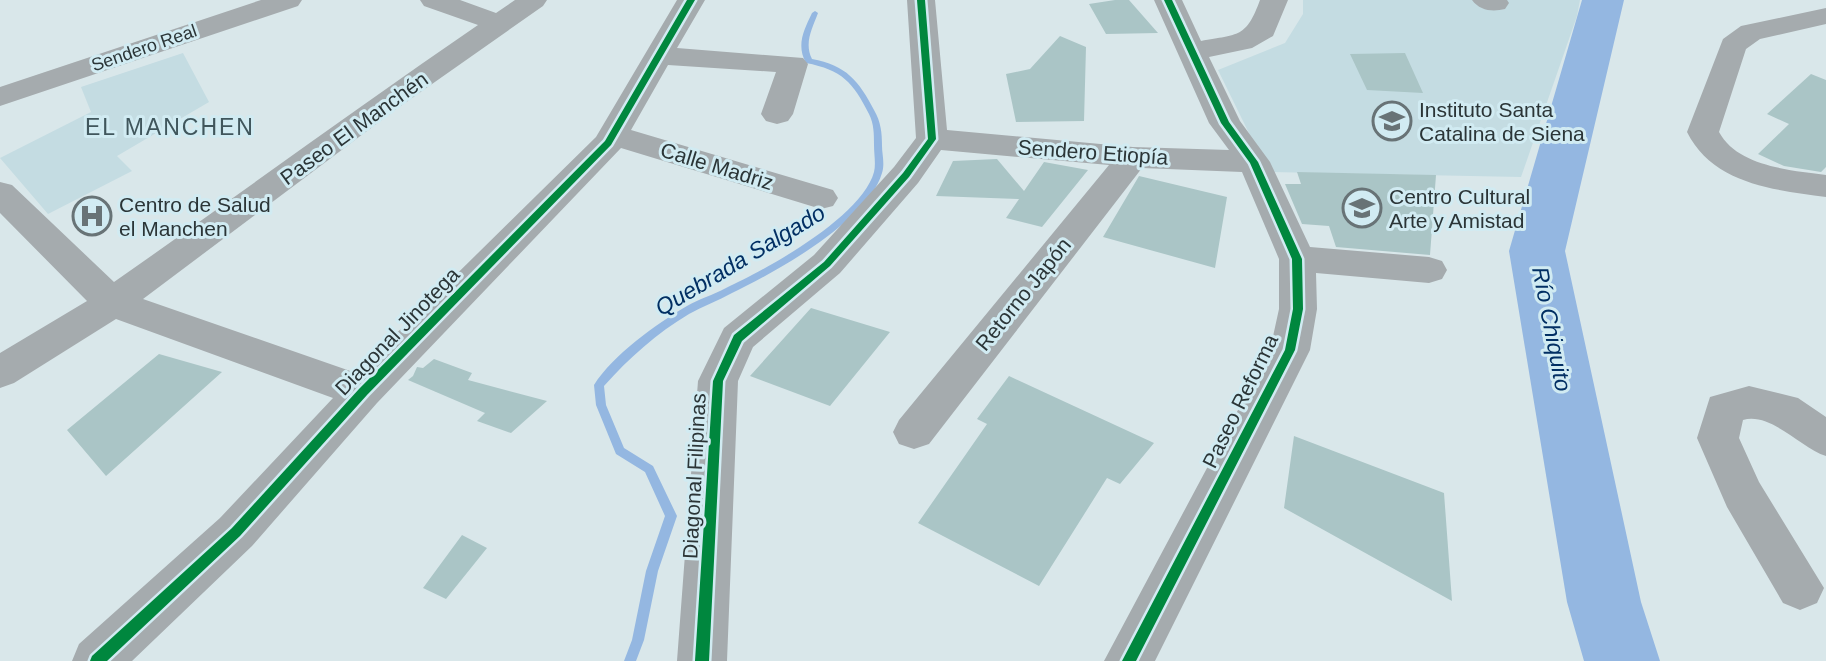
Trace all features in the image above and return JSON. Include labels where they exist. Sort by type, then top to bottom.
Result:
[{"type":"street","name":"Sendero Real","points":[[0,97],[288,0]]},
{"type":"street","points":[[433,0],[499,23]]},
{"type":"street","name":"Paseo El Manchén","points":[[0,372],[112,303],[264,194],[384,103],[533,0]]},
{"type":"street","name":"Diagonal Jinotega","points":[[97,661],[236,532],[363,392],[608,143],[691,0]]},
{"type":"street","points":[[920,0],[932,139]]},
{"type":"street","name":"Paseo Reforma","points":[[1129,661],[1290,350],[1298,309],[1297,258],[1254,162],[1225,123],[1168,0]]},
{"type":"street","points":[[1190,52],[1242,42],[1263,30],[1274,0]]},
{"type":"street","points":[[1816,0],[1826,7]]},
{"type":"street","points":[[1826,16],[1751,32],[1733,45],[1703,132],[1706,144],[1720,156],[1757,173],[1826,186]]},
{"type":"street","points":[[657,56],[793,64],[777,114]]},
{"type":"street","name":"Calle Madriz","points":[[613,135],[821,198]]},
{"type":"street","name":"Sendero Etiopía","points":[[932,139],[1133,157],[1254,162]]},
{"type":"street","name":"Diagonal Filipinas","points":[[702,661],[718,381],[738,338],[827,264],[906,175],[932,139]]},
{"type":"street","name":"Retorno Japón","points":[[914,432],[1133,157]]},
{"type":"street","points":[[0,193],[112,303],[363,392]]},
{"type":"street","points":[[1297,258],[1429,270]]},
{"type":"street","points":[[1800,588],[1743,494],[1718,438],[1725,409],[1749,402],[1783,410],[1826,439]]},
{"type":"shaded area","name":"Instituto Santa Catalina de Siena","points":[[1303,0],[1580,0],[1577,16],[1521,177],[1268,172],[1218,70],[1285,43],[1303,14]]},
{"type":"shaded area","points":[[183,53],[209,102],[117,156],[132,171],[48,214],[0,158],[91,112],[81,87]]},
{"type":"building","points":[[1129,0],[1158,33],[1106,34],[1089,4]]},
{"type":"building","points":[[1060,36],[1086,47],[1084,121],[1016,122],[1006,74],[1030,69]]},
{"type":"building","points":[[1405,53],[1423,93],[1367,90],[1350,54]]},
{"type":"building","points":[[1811,74],[1826,80],[1826,167],[1821,172],[1784,166],[1758,154],[1789,124],[1767,114]]},
{"type":"building","points":[[997,159],[1024,191],[1044,162],[1088,170],[1042,227],[1006,218],[1019,199],[936,196],[953,161]]},
{"type":"building","points":[[1297,172],[1436,175],[1430,255],[1336,247],[1329,226],[1302,224],[1285,184],[1301,184]]},
{"type":"building","points":[[1139,176],[1227,197],[1215,268],[1103,237]]},
{"type":"building","points":[[811,308],[890,332],[830,406],[750,376]]},
{"type":"building","points":[[159,354],[222,372],[106,476],[67,430]]},
{"type":"building","points":[[434,359],[472,373],[468,380],[547,401],[511,433],[477,421],[485,413],[408,380],[417,367],[423,368]]},
{"type":"building","points":[[1009,376],[1154,443],[1120,484],[1107,478],[1039,586],[918,523],[987,424],[977,419]]},
{"type":"building","points":[[1294,436],[1444,493],[1452,601],[1284,508]]},
{"type":"building","points":[[462,535],[487,548],[446,599],[423,588]]},
{"type":"waterway","name":"Río Chiquito","points":[[1603,0],[1537,251],[1604,602],[1622,661]]},
{"type":"waterway","name":"Quebrada Salgado","points":[[630,661],[638,640],[652,571],[671,516],[649,469],[620,451],[601,405],[599,385],[629,354],[664,326],[693,307],[731,290],[815,241],[855,208],[869,191],[879,167],[875,120],[854,83],[847,76],[831,66],[809,61],[804,43],[815,13]]},
{"type":"cycle path","points":[[97,661],[236,532],[363,392],[608,143],[691,0]]},
{"type":"cycle path","points":[[702,661],[718,381],[738,338],[827,264],[906,175],[932,139],[921,0]]},
{"type":"cycle path","points":[[1129,661],[1290,350],[1298,309],[1297,259],[1254,162],[1225,123],[1168,0]]},
{"type":"place","name":"Instituto Santa Catalina de Siena","points":[[1392,121]]},
{"type":"place","name":"Centro Cultural Arte y Amistad","points":[[1362,208]]},
{"type":"place","name":"Centro de Salud el Manchen","points":[[92,216]]},
{"type":"district","name":"EL MANCHEN","points":[[170,127]]}]
